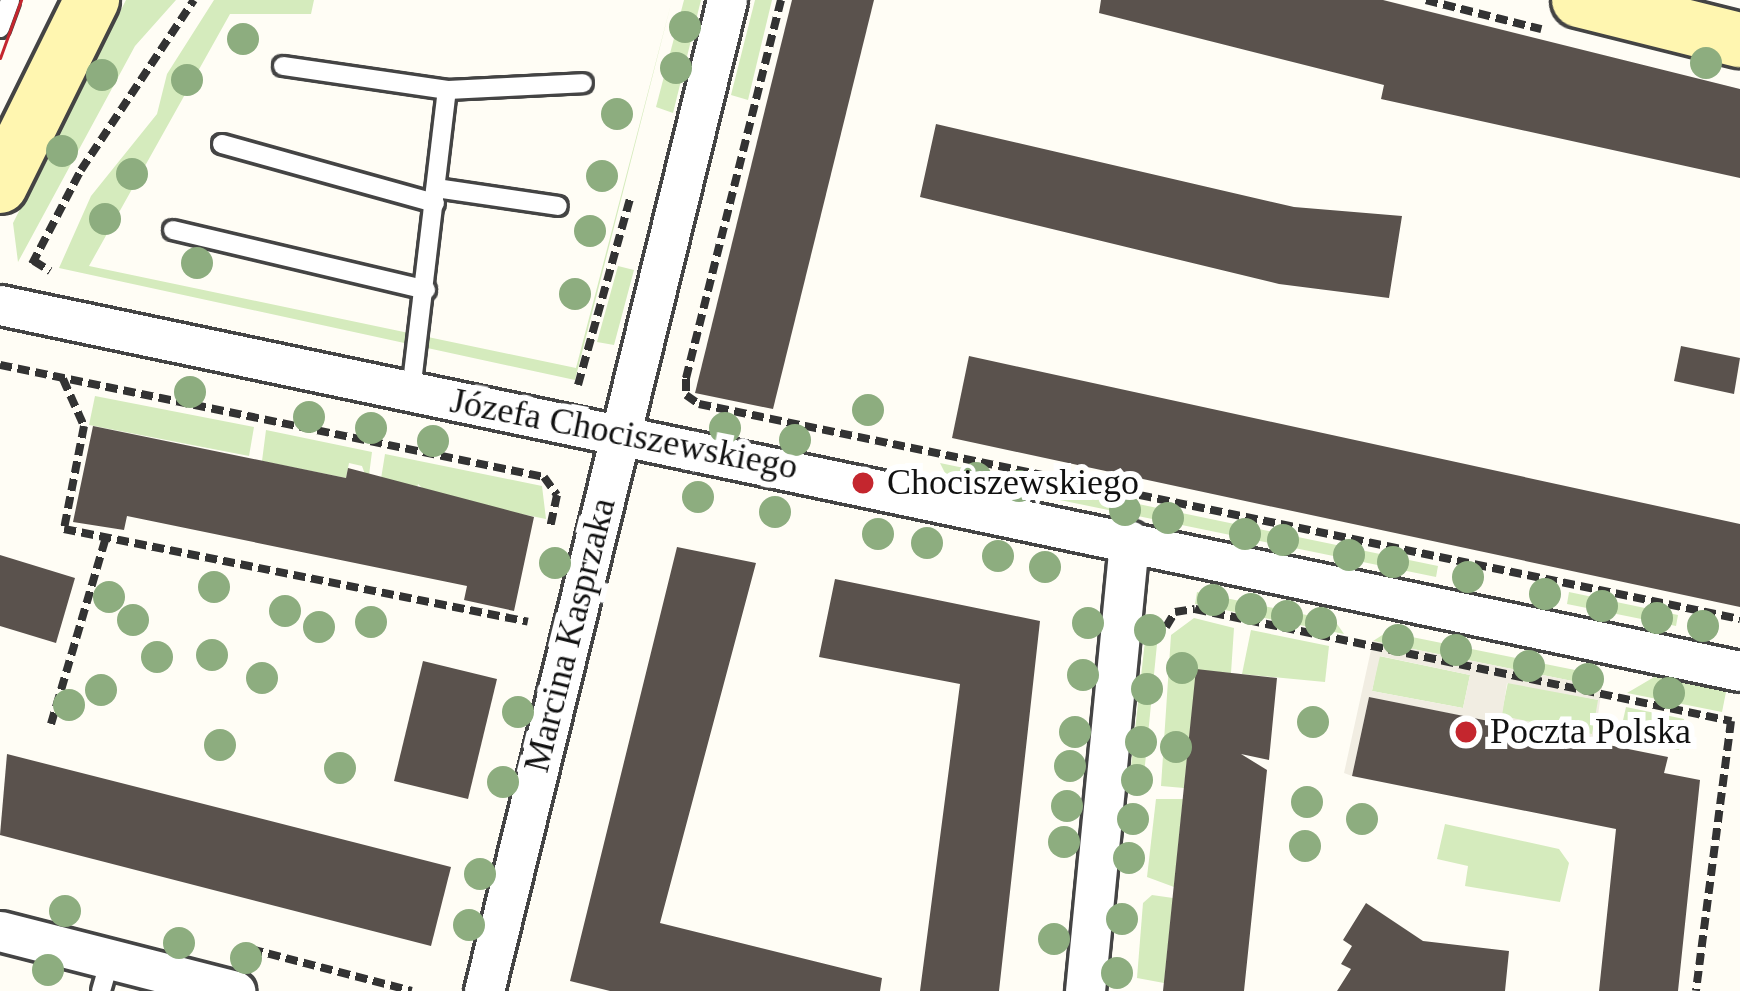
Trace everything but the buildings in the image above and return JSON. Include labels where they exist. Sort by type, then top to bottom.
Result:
[{"type":"street","points":[[0,186],[92,0]]},
{"type":"street","name":"Marcina Kasprzaka","points":[[484,991],[728,0]]},
{"type":"street","points":[[1579,0],[1740,40]]},
{"type":"street","name":"Józefa Chociszewskiego","points":[[13,291],[411,391],[1740,671]]},
{"type":"street","points":[[1085,991],[1129,540]]},
{"type":"street","points":[[0,931],[106,975],[236,991]]},
{"type":"lane","points":[[0,28],[10,0]]},
{"type":"lane","points":[[283,65],[447,90],[583,83]]},
{"type":"lane","points":[[411,391],[447,90]]},
{"type":"lane","points":[[222,144],[436,195],[558,206]]},
{"type":"lane","points":[[173,230],[426,290]]},
{"type":"path","points":[[13,291],[81,170],[194,0]]},
{"type":"path","points":[[781,0],[686,395],[1740,619]]},
{"type":"path","points":[[0,365],[532,474]]},
{"type":"path","points":[[62,378],[84,427],[64,529],[527,622]]},
{"type":"path","points":[[51,724],[106,537]]},
{"type":"path","points":[[1164,653],[1170,616],[1188,608],[1731,721],[1696,991]]},
{"type":"green space","points":[[126,0],[176,0],[135,46],[18,262],[13,223]]},
{"type":"green space","points":[[214,0],[314,0],[311,14],[230,14],[89,266],[576,368],[672,0],[575,380],[59,268],[91,196],[157,114],[167,74]]},
{"type":"green space","points":[[684,0],[701,0],[673,113],[656,107]]},
{"type":"green space","points":[[755,0],[772,0],[748,100],[731,95]]},
{"type":"green space","points":[[618,266],[634,270],[614,345],[597,342]]},
{"type":"green space","points":[[95,396],[254,427],[249,456],[89,425]]},
{"type":"green space","points":[[266,430],[372,452],[368,483],[362,466],[349,463],[346,478],[262,461]]},
{"type":"green space","points":[[385,454],[542,486],[546,519],[429,495],[418,484],[416,493],[380,485]]},
{"type":"green space","points":[[940,463],[1438,566],[1436,577],[947,477]]},
{"type":"green space","points":[[1197,592],[1335,621],[1344,634],[1195,604]]},
{"type":"green space","points":[[1569,592],[1678,615],[1676,626],[1567,604]]},
{"type":"green space","points":[[1194,618],[1234,628],[1231,673],[1197,670],[1184,788],[1161,786],[1171,635]]},
{"type":"green space","points":[[1147,623],[1159,624],[1143,785],[1129,784]]},
{"type":"green space","points":[[1251,630],[1329,646],[1325,682],[1242,674]]},
{"type":"green space","points":[[1387,632],[1595,674],[1602,687],[1373,641]]},
{"type":"green space","points":[[1379,656],[1470,675],[1463,708],[1372,691]]},
{"type":"green space","points":[[1661,673],[1727,687],[1722,712],[1627,693]]},
{"type":"green space","points":[[1508,682],[1599,700],[1592,735],[1501,716]]},
{"type":"green space","points":[[1626,707],[1684,719],[1679,750],[1619,738]]},
{"type":"green space","points":[[1156,799],[1183,799],[1174,887],[1147,877]]},
{"type":"green space","points":[[1445,824],[1559,849],[1569,863],[1560,902],[1465,886],[1468,866],[1437,859]]},
{"type":"green space","points":[[1152,895],[1173,898],[1164,983],[1137,978],[1143,903]]},
{"type":"shaded area","points":[[1373,641],[1602,687],[1594,743],[1369,697],[1352,776],[1344,773]],"holes":[[[1380,656],[1470,675],[1463,708],[1372,691]],[[1507,683],[1598,700],[1592,734],[1502,716]]]},
{"type":"tram line","points":[[0,58],[21,0]]},
{"type":"place","name":"Chociszewskiego","points":[[863,483]]},
{"type":"place","name":"Poczta Polska","points":[[1466,732]]}]
